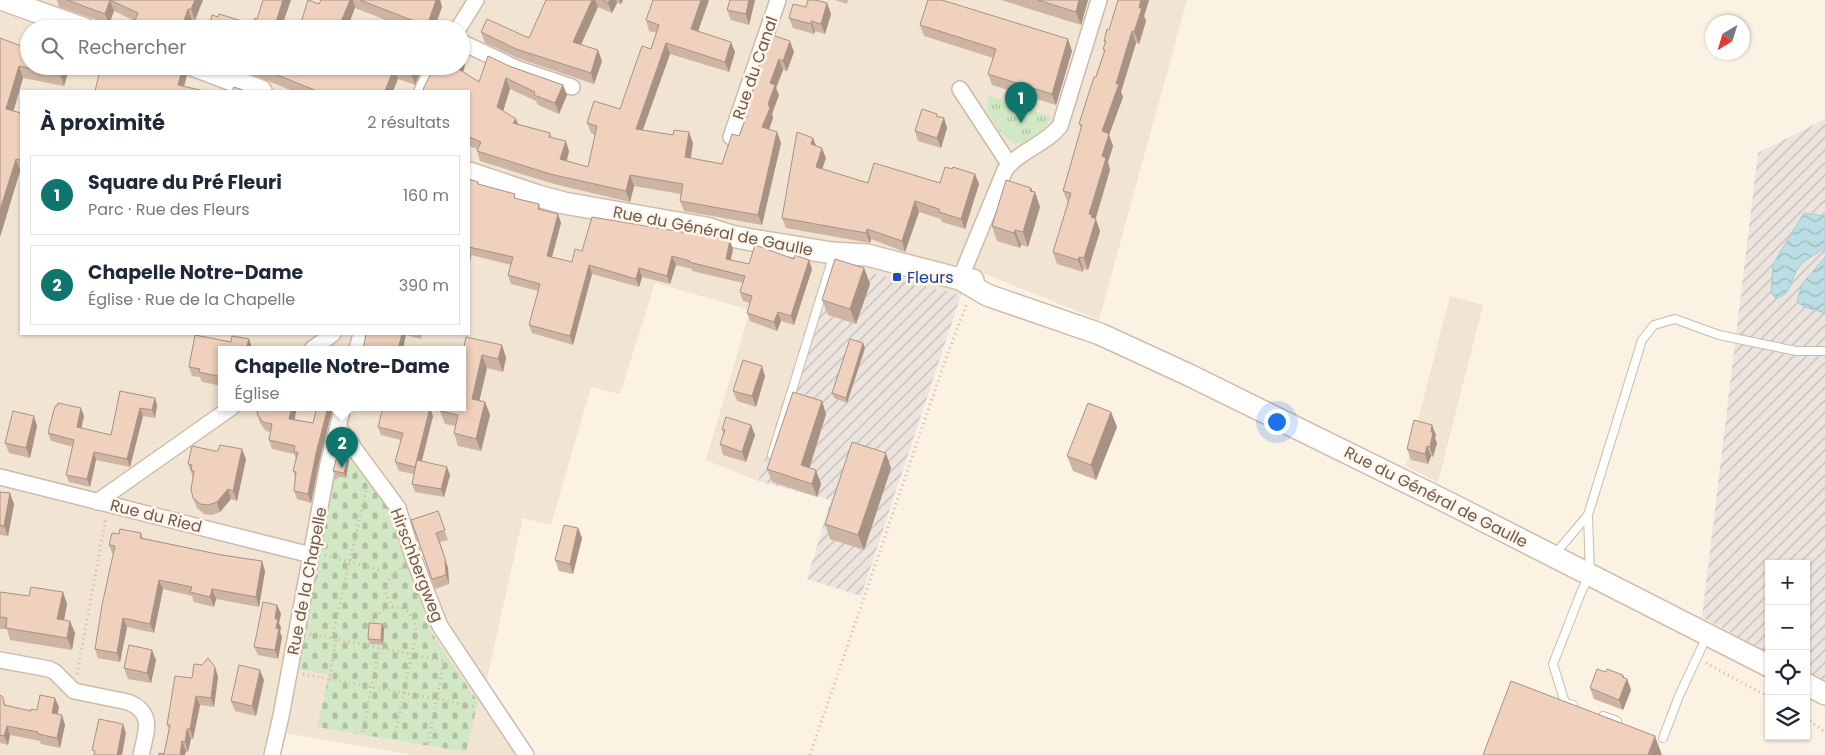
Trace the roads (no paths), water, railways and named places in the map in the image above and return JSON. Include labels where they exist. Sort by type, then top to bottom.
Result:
[{"type":"street","name":"Rue du Canal","points":[[731,137],[778,0]]},
{"type":"street","points":[[966,284],[1001,176],[1009,164],[1049,137],[1060,126],[1099,0]]},
{"type":"street","points":[[462,20],[471,2]]},
{"type":"street","points":[[5,3],[55,20]]},
{"type":"street","points":[[470,46],[516,68],[572,87]]},
{"type":"street","points":[[218,75],[257,90]]},
{"type":"street","points":[[422,90],[430,75]]},
{"type":"street","points":[[960,89],[1009,164]]},
{"type":"street","name":"Rue du Général de Gaulle","points":[[470,173],[529,194],[564,203],[706,228],[745,239],[832,253],[867,255],[966,284],[981,280],[1011,288],[1058,308],[1100,334],[1336,446],[1765,664]]},
{"type":"street","points":[[316,346],[332,335]]},
{"type":"street","points":[[103,503],[227,411]]},
{"type":"street","name":"Rue de la Chapelle","points":[[272,755],[282,716],[328,464],[342,411]]},
{"type":"street","name":"Hirschbergweg","points":[[339,428],[398,508],[413,557],[440,626],[526,755]]},
{"type":"street","name":"Rue du Ried","points":[[0,477],[312,554]]},
{"type":"street","points":[[0,660],[49,669],[55,672],[74,691],[128,702],[141,709],[146,720],[146,731],[141,755]]},
{"type":"street","points":[[1810,686],[1825,694]]},
{"type":"lane","points":[[771,460],[831,264],[832,253]]},
{"type":"lane","points":[[1582,709],[1565,703],[1553,664],[1582,590],[1590,575],[1588,514],[1642,340],[1654,325],[1675,319],[1719,335],[1796,351],[1825,351]]},
{"type":"lane","points":[[1553,556],[1588,514]]},
{"type":"lane","points":[[1663,738],[1679,696],[1707,635]]},
{"type":"lane","points":[[1591,712],[1617,721]]},
{"type":"water","points":[[1804,213],[1825,216],[1825,251],[1822,250],[1801,264],[1786,293],[1776,298],[1771,293],[1773,264]]},
{"type":"water","points":[[1825,257],[1825,313],[1807,308],[1797,302],[1802,284]]},
{"type":"place","name":"Square du Pré Fleuri","points":[[1021,123]]},
{"type":"place","name":"Fleurs","points":[[897,277]]},
{"type":"place","name":"Chapelle Notre-Dame","points":[[342,468]]}]
